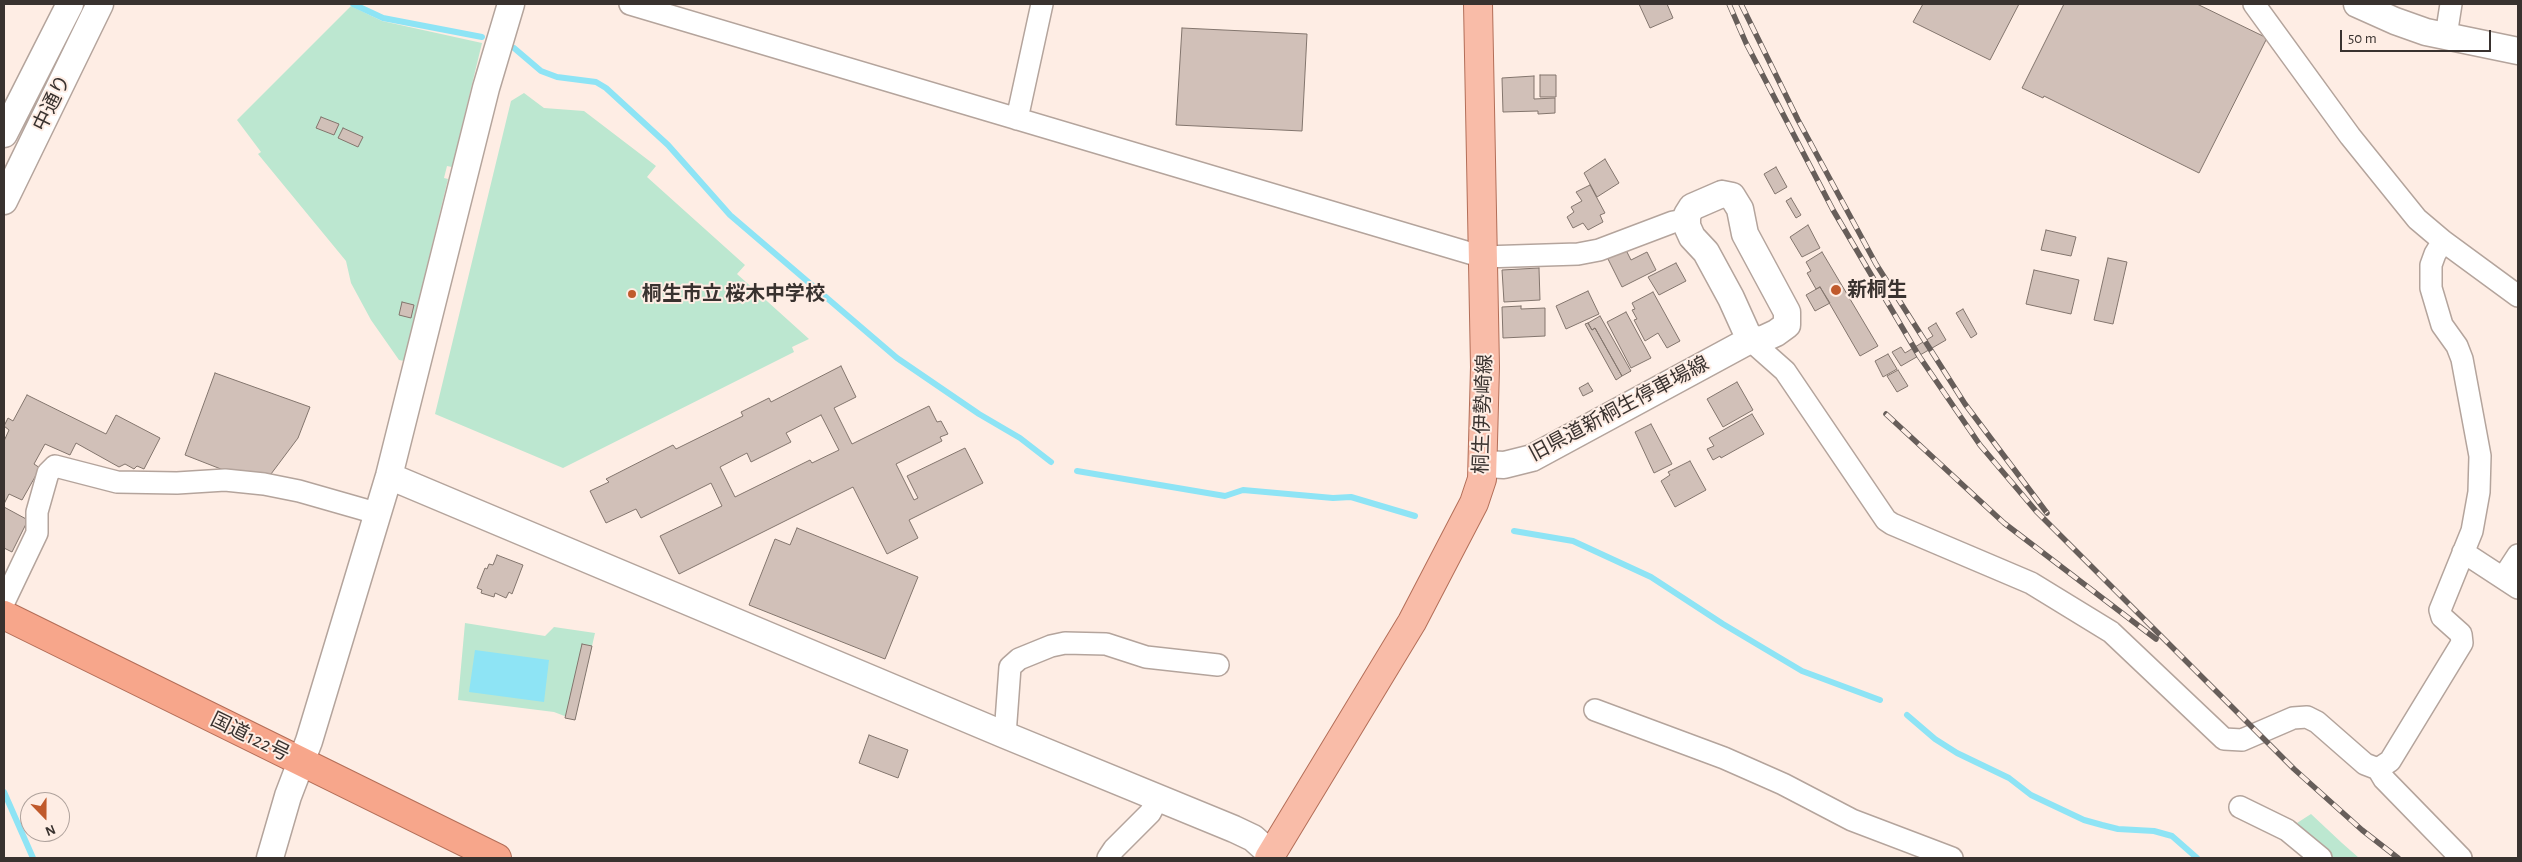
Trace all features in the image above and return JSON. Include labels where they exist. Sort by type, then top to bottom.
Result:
[{"type":"highway","name":"国道122号","points":[[4,615],[497,858]]},
{"type":"main road","name":"桐生伊勢崎線","points":[[1272,857],[1412,622],[1474,503],[1482,479],[1484,464],[1483,257],[1478,4]]},
{"type":"street","name":"中通り","points":[[4,134],[70,4]]},
{"type":"street","name":"中通り","points":[[4,201],[100,4]]},
{"type":"street","points":[[270,858],[389,476],[486,88],[511,4]]},
{"type":"street","points":[[630,4],[1483,257],[1578,254],[1600,250],[1673,222],[1685,220],[1690,233],[1706,252],[1736,306],[1750,340],[1785,371],[1886,520],[2031,583],[2111,632],[2214,732],[2224,739],[2242,740],[2293,718],[2307,717],[2317,722],[2365,764],[2378,769],[2384,779],[2461,858]]},
{"type":"street","points":[[1017,119],[1042,4]]},
{"type":"street","points":[[2254,4],[2387,185],[2417,219],[2443,241],[2518,296]]},
{"type":"street","points":[[2358,4],[2395,21],[2446,36],[2518,50]]},
{"type":"street","points":[[2446,36],[2451,4]]},
{"type":"street","name":"旧県道新桐生停車場線","points":[[1484,464],[1504,465],[1532,458],[1750,340],[1763,340],[1776,334],[1787,325],[1789,317],[1745,234],[1740,209],[1732,196],[1722,194],[1696,204],[1689,210],[1685,220]]},
{"type":"street","points":[[2378,769],[2390,761],[2462,643],[2461,634],[2442,617],[2440,610],[2472,531],[2479,492],[2480,456],[2462,359],[2457,346],[2442,325],[2431,288],[2431,265],[2443,241]]},
{"type":"street","points":[[4,602],[37,533],[37,512],[48,473],[55,466],[117,482],[177,483],[226,480],[264,484],[299,491],[376,513]]},
{"type":"street","points":[[389,476],[1254,838],[1272,857]]},
{"type":"street","points":[[2463,552],[2511,583],[2518,555]]},
{"type":"street","points":[[1005,735],[1010,667],[1019,659],[1051,646],[1065,643],[1106,644],[1146,656],[1218,664]]},
{"type":"street","points":[[1595,710],[1724,758],[1783,784],[1852,820],[1952,858]]},
{"type":"street","points":[[1108,858],[1114,849],[1150,814],[1158,798]]},
{"type":"street","points":[[2240,807],[2287,830],[2321,858]]},
{"type":"green space","points":[[351,6],[382,21],[482,43],[452,167],[447,166],[444,178],[448,179],[404,361],[399,360],[371,320],[351,283],[346,261],[258,154],[261,152],[237,120]]},
{"type":"green space","points":[[524,93],[544,108],[584,111],[656,166],[647,177],[745,265],[737,274],[809,339],[792,347],[794,352],[563,468],[435,414],[511,101]]},
{"type":"green space","points":[[465,623],[545,636],[554,627],[595,633],[575,720],[554,712],[458,700]]},
{"type":"green space","points":[[2311,814],[2359,858],[2333,858],[2297,823]]},
{"type":"water","points":[[475,650],[549,660],[544,702],[469,692]]},
{"type":"building","points":[[1639,4],[1667,4],[1673,18],[1650,28]]},
{"type":"building","points":[[1923,4],[2019,4],[1990,60],[1913,22]]},
{"type":"building","points":[[2064,4],[2197,4],[2267,38],[2199,173],[2044,96],[2043,98],[2022,88]]},
{"type":"building","points":[[1182,28],[1307,34],[1302,131],[1176,125]]},
{"type":"building","points":[[1540,75],[1556,75],[1556,97],[1540,97]]},
{"type":"building","points":[[1534,76],[1534,99],[1555,98],[1555,113],[1538,114],[1538,111],[1503,112],[1502,78]]},
{"type":"building","points":[[321,117],[339,124],[334,135],[316,128]]},
{"type":"building","points":[[343,128],[363,137],[358,147],[338,138]]},
{"type":"building","points":[[1605,159],[1619,183],[1597,197],[1584,173]]},
{"type":"building","points":[[1776,167],[1787,187],[1775,194],[1764,174]]},
{"type":"building","points":[[1590,185],[1605,213],[1600,215],[1603,222],[1588,230],[1583,223],[1573,228],[1567,217],[1574,212],[1571,207],[1582,201],[1576,192]]},
{"type":"building","points":[[1791,198],[1801,215],[1796,218],[1786,201]]},
{"type":"building","points":[[1808,225],[1820,248],[1802,257],[1790,237]]},
{"type":"building","points":[[2046,230],[2076,237],[2071,256],[2041,250]]},
{"type":"building","points":[[1625,248],[1631,260],[1647,252],[1656,270],[1622,287],[1607,257]]},
{"type":"building","points":[[1822,252],[1878,346],[1860,356],[1820,287],[1816,289],[1807,273],[1811,271],[1806,262]]},
{"type":"building","points":[[2108,258],[2127,262],[2113,324],[2094,320]]},
{"type":"building","points":[[1676,263],[1686,281],[1659,295],[1648,277]]},
{"type":"building","points":[[1539,268],[1540,300],[1504,302],[1502,270]]},
{"type":"building","points":[[2034,270],[2079,280],[2071,314],[2026,304]]},
{"type":"building","points":[[1820,287],[1830,303],[1815,311],[1806,295]]},
{"type":"building","points":[[1588,291],[1599,314],[1566,329],[1556,306]]},
{"type":"building","points":[[1653,292],[1680,341],[1667,348],[1658,333],[1645,341],[1634,320],[1637,319],[1632,310],[1635,309],[1632,303]]},
{"type":"building","points":[[402,302],[414,305],[411,318],[399,315]]},
{"type":"building","points":[[1521,306],[1521,309],[1545,308],[1545,336],[1503,338],[1502,307]]},
{"type":"building","points":[[1963,309],[1977,334],[1971,338],[1956,313]]},
{"type":"building","points":[[1626,312],[1651,358],[1631,368],[1607,322]]},
{"type":"building","points":[[1600,316],[1631,371],[1622,376],[1595,328],[1592,330],[1588,323]]},
{"type":"building","points":[[1588,323],[1592,330],[1595,328],[1622,376],[1616,380],[1585,324]]},
{"type":"building","points":[[1936,323],[1946,340],[1901,366],[1892,352],[1901,347],[1905,353],[1933,336],[1928,328]]},
{"type":"building","points":[[1888,354],[1897,369],[1883,377],[1875,361]]},
{"type":"building","points":[[841,366],[856,397],[834,408],[852,444],[929,406],[937,422],[941,421],[948,434],[940,437],[942,441],[896,464],[914,500],[918,498],[907,476],[965,448],[983,483],[909,520],[918,538],[887,554],[853,487],[679,574],[660,536],[722,506],[711,483],[641,518],[636,509],[606,523],[590,491],[609,482],[606,479],[673,445],[676,449],[743,416],[741,412],[769,398],[771,402]],"holes":[[[821,415],[839,450],[812,463],[810,460],[735,497],[720,467],[747,453],[751,462],[791,442],[786,433]]]},
{"type":"building","points":[[1898,370],[1908,386],[1897,392],[1887,376]]},
{"type":"building","points":[[215,373],[310,407],[298,438],[271,474],[226,471],[185,455]]},
{"type":"building","points":[[1737,382],[1753,410],[1723,427],[1707,399]]},
{"type":"building","points":[[1588,383],[1593,391],[1583,396],[1579,388]]},
{"type":"building","points":[[27,395],[106,434],[116,415],[160,438],[144,469],[137,466],[134,469],[125,464],[119,467],[76,443],[70,455],[45,444],[34,464],[40,468],[22,500],[9,494],[4,504],[4,441],[9,430],[4,426],[8,418],[13,421]]},
{"type":"building","points":[[1752,414],[1764,434],[1721,458],[1720,456],[1713,460],[1707,449],[1714,446],[1709,438]]},
{"type":"building","points":[[1651,424],[1672,464],[1654,473],[1635,432]]},
{"type":"building","points":[[1690,461],[1706,490],[1675,507],[1661,481],[1670,475],[1668,472]]},
{"type":"building","points":[[4,507],[28,520],[12,552],[4,548]]},
{"type":"building","points":[[797,528],[918,577],[885,659],[749,605],[775,539],[790,545]]},
{"type":"building","points":[[497,555],[523,565],[512,594],[509,592],[506,598],[495,593],[494,597],[481,593],[482,590],[477,588],[485,568],[487,569],[489,564],[493,565]]},
{"type":"building","points":[[582,644],[592,646],[575,720],[565,718]]},
{"type":"building","points":[[869,735],[908,750],[898,778],[859,763]]},
{"type":"waterway","points":[[353,4],[383,18],[482,37]]},
{"type":"waterway","points":[[514,48],[541,71],[557,77],[596,82],[606,88],[668,145],[730,215],[897,358],[979,414],[1020,438],[1051,462]]},
{"type":"waterway","points":[[1077,471],[1225,496],[1243,490],[1333,498],[1351,497],[1415,516]]},
{"type":"waterway","points":[[1514,531],[1573,541],[1651,577],[1723,624],[1802,671],[1880,700]]},
{"type":"waterway","points":[[1907,715],[1935,739],[1957,753],[2009,778],[2031,795],[2084,820],[2118,829],[2154,831],[2172,836],[2197,858]]},
{"type":"waterway","points":[[4,792],[33,858]]},
{"type":"railway","points":[[1729,4],[1746,43],[1833,210],[1919,356],[1980,445],[2036,511],[2294,769],[2362,830],[2398,858]]},
{"type":"railway","points":[[1741,4],[1798,120],[1876,264],[1965,404],[2047,513]]},
{"type":"railway","points":[[1886,414],[2004,523],[2156,639]]},
{"type":"place","name":"新桐生","points":[[1836,290]]},
{"type":"place","name":"桐生市立 桜木中学校","points":[[632,294]]}]
